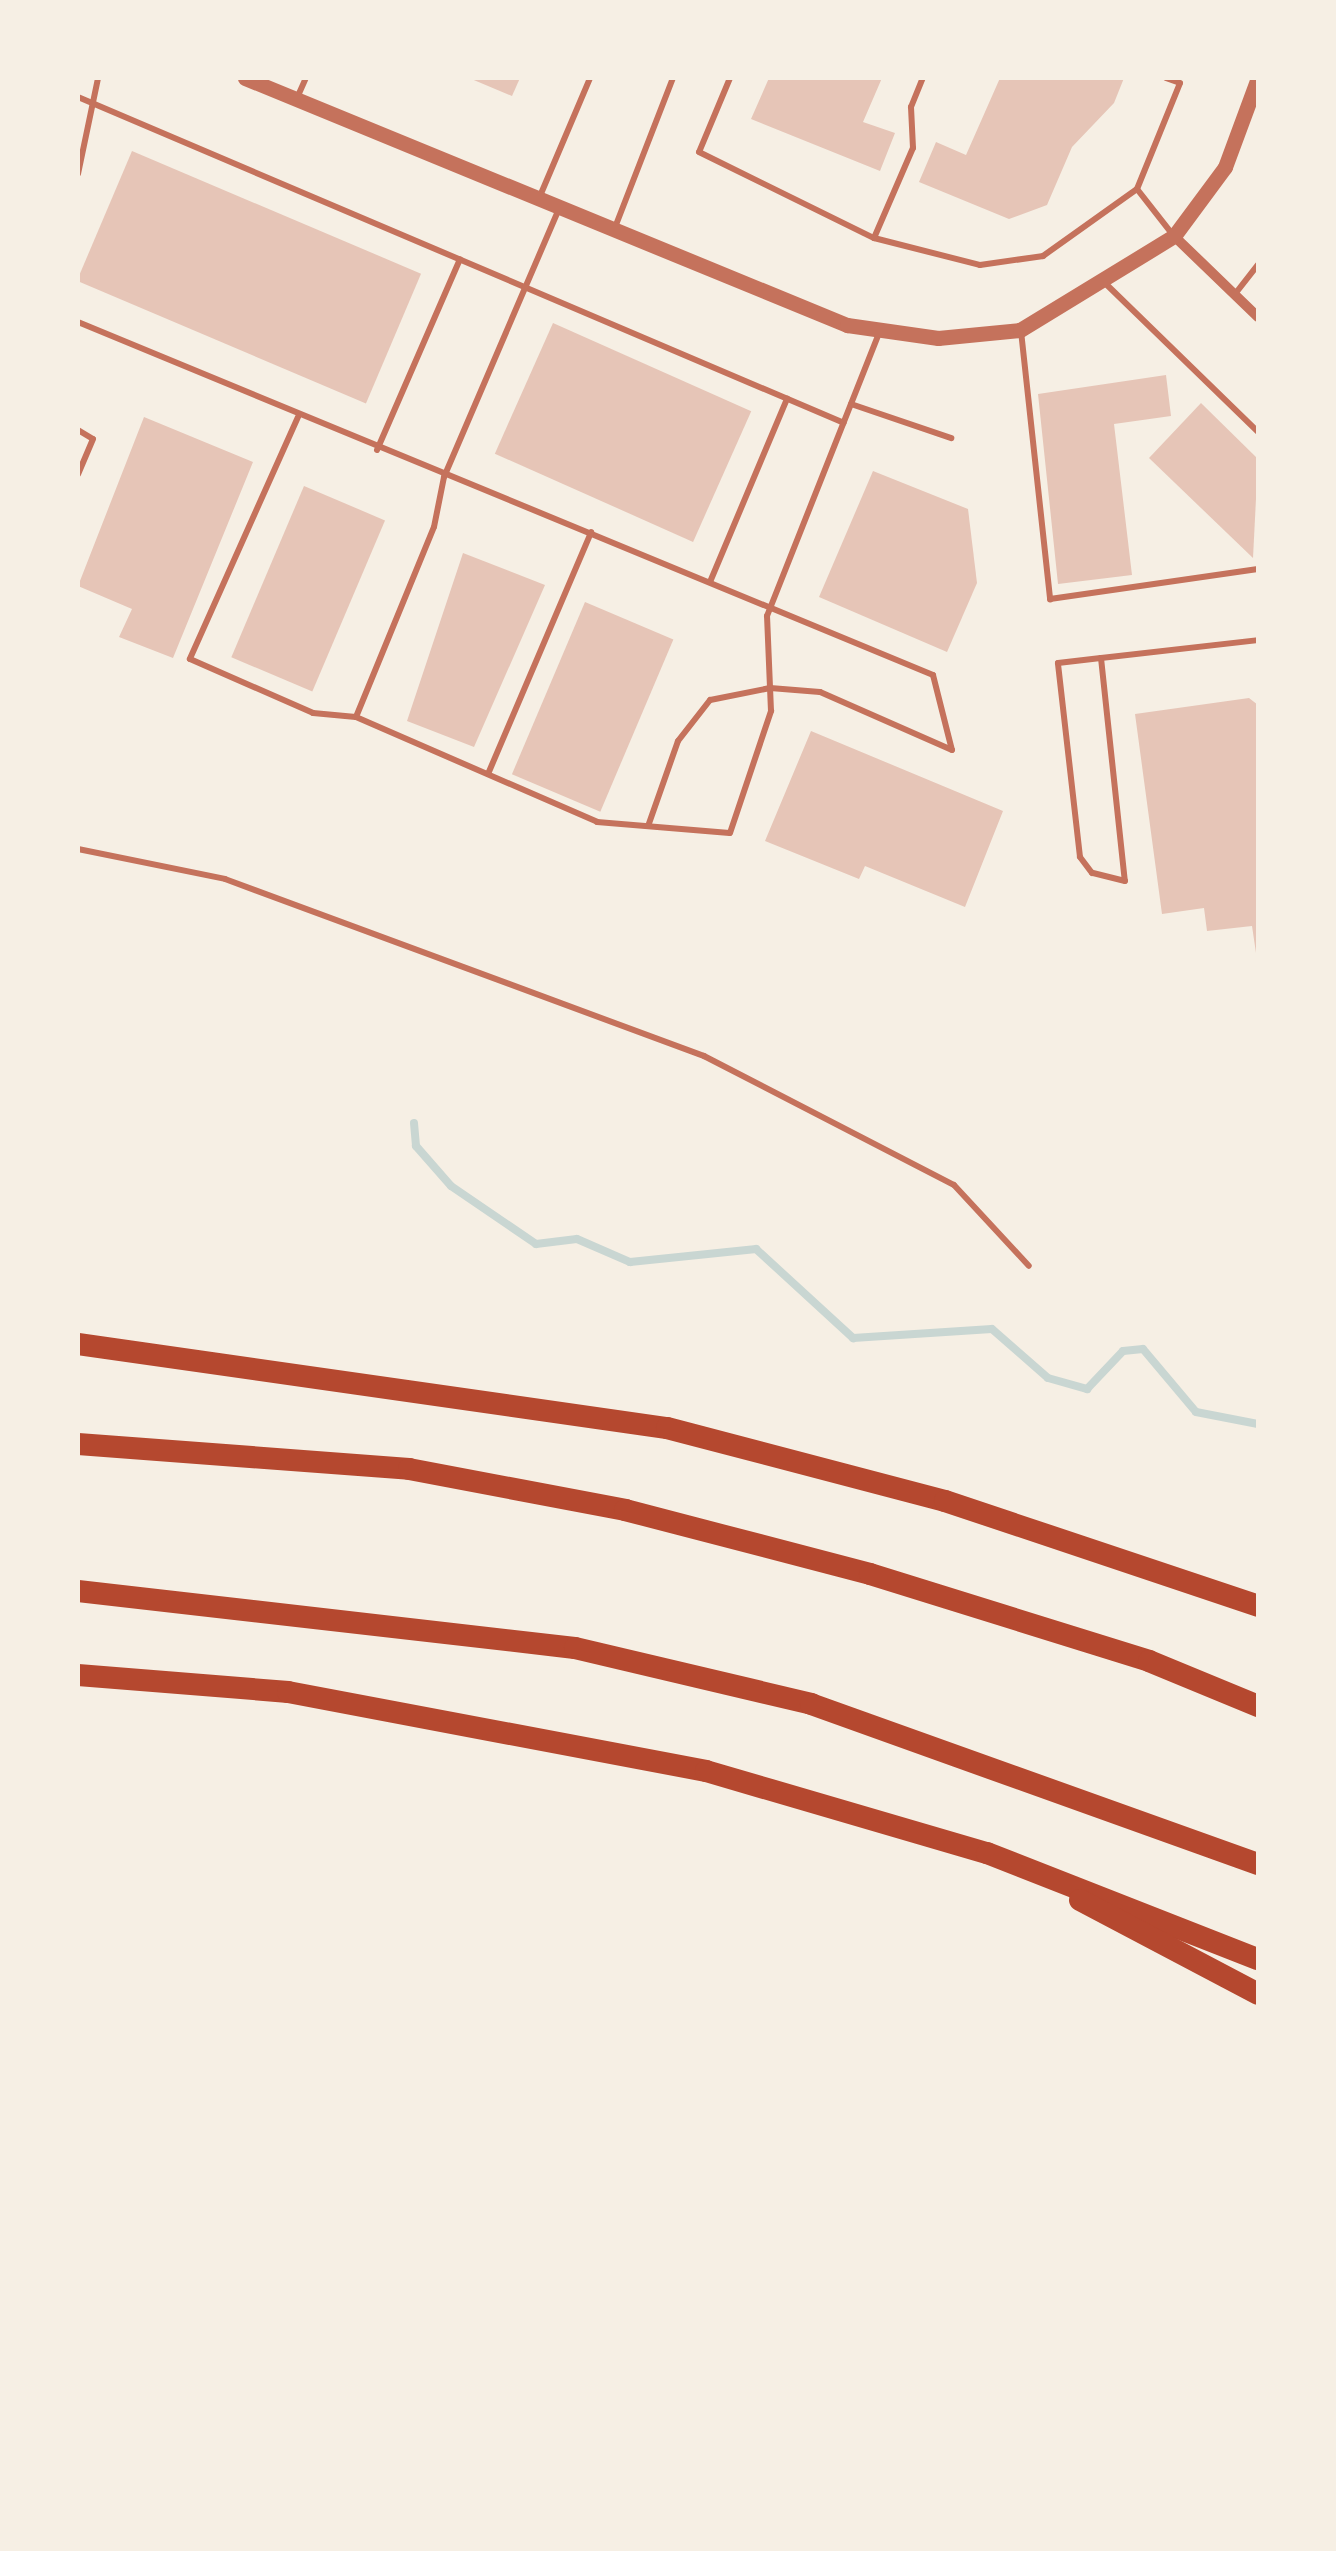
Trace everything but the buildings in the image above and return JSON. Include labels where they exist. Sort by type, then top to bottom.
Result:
[{"type":"highway","points":[[78,1344],[254,1362],[667,1428],[946,1501],[1258,1604]]},
{"type":"highway","points":[[78,1357],[254,1362]]},
{"type":"highway","points":[[78,1444],[409,1469],[625,1510],[870,1574],[1149,1661],[1258,1706]]},
{"type":"highway","points":[[78,1590],[575,1648],[829,1710],[1258,1864]]},
{"type":"highway","points":[[78,1674],[288,1692],[490,1726],[706,1772],[987,1853],[1258,1959]]},
{"type":"highway","points":[[987,1853],[1258,1994]]},
{"type":"street","points":[[245,78],[612,236],[881,330],[938,338],[1020,330],[1106,285],[1174,236],[1225,167],[1258,78]]},
{"type":"street","points":[[1174,236],[1258,318]]},
{"type":"lane","points":[[78,174],[98,78]]},
{"type":"lane","points":[[297,99],[306,78]]},
{"type":"lane","points":[[537,204],[590,78]]},
{"type":"lane","points":[[612,236],[672,78]]},
{"type":"lane","points":[[730,78],[699,152],[874,238],[980,265],[1043,256],[1137,189],[1180,83],[1166,78]]},
{"type":"lane","points":[[874,238],[913,148],[911,108],[923,78]]},
{"type":"lane","points":[[78,97],[844,423]]},
{"type":"lane","points":[[1137,189],[1174,236]]},
{"type":"lane","points":[[356,716],[434,527],[444,478],[558,214]]},
{"type":"lane","points":[[376,450],[460,258]]},
{"type":"lane","points":[[1235,294],[1258,265]]},
{"type":"lane","points":[[1106,285],[1258,432]]},
{"type":"lane","points":[[78,322],[376,450],[590,532],[932,675],[952,750],[820,692],[770,688],[710,700],[678,741],[648,826]]},
{"type":"lane","points":[[298,417],[190,659],[313,713],[356,716],[597,822],[730,833],[770,688],[771,608],[881,330]]},
{"type":"lane","points":[[1020,330],[1050,599],[1258,568]]},
{"type":"lane","points":[[710,582],[788,398]]},
{"type":"lane","points":[[851,404],[951,438]]},
{"type":"lane","points":[[78,430],[93,439],[78,474]]},
{"type":"lane","points":[[488,774],[590,532]]},
{"type":"lane","points":[[1101,658],[1124,881],[1092,873],[1080,857],[1058,663],[1101,658],[1258,640]]},
{"type":"lane","points":[[78,849],[224,879],[739,1071],[954,1185],[1029,1266]]},
{"type":"waterway","points":[[414,1123],[416,1146],[451,1186],[536,1244],[577,1239],[630,1262],[756,1249],[853,1338],[992,1329],[1048,1378],[1087,1389],[1123,1351],[1143,1349],[1196,1412],[1258,1424]]}]
